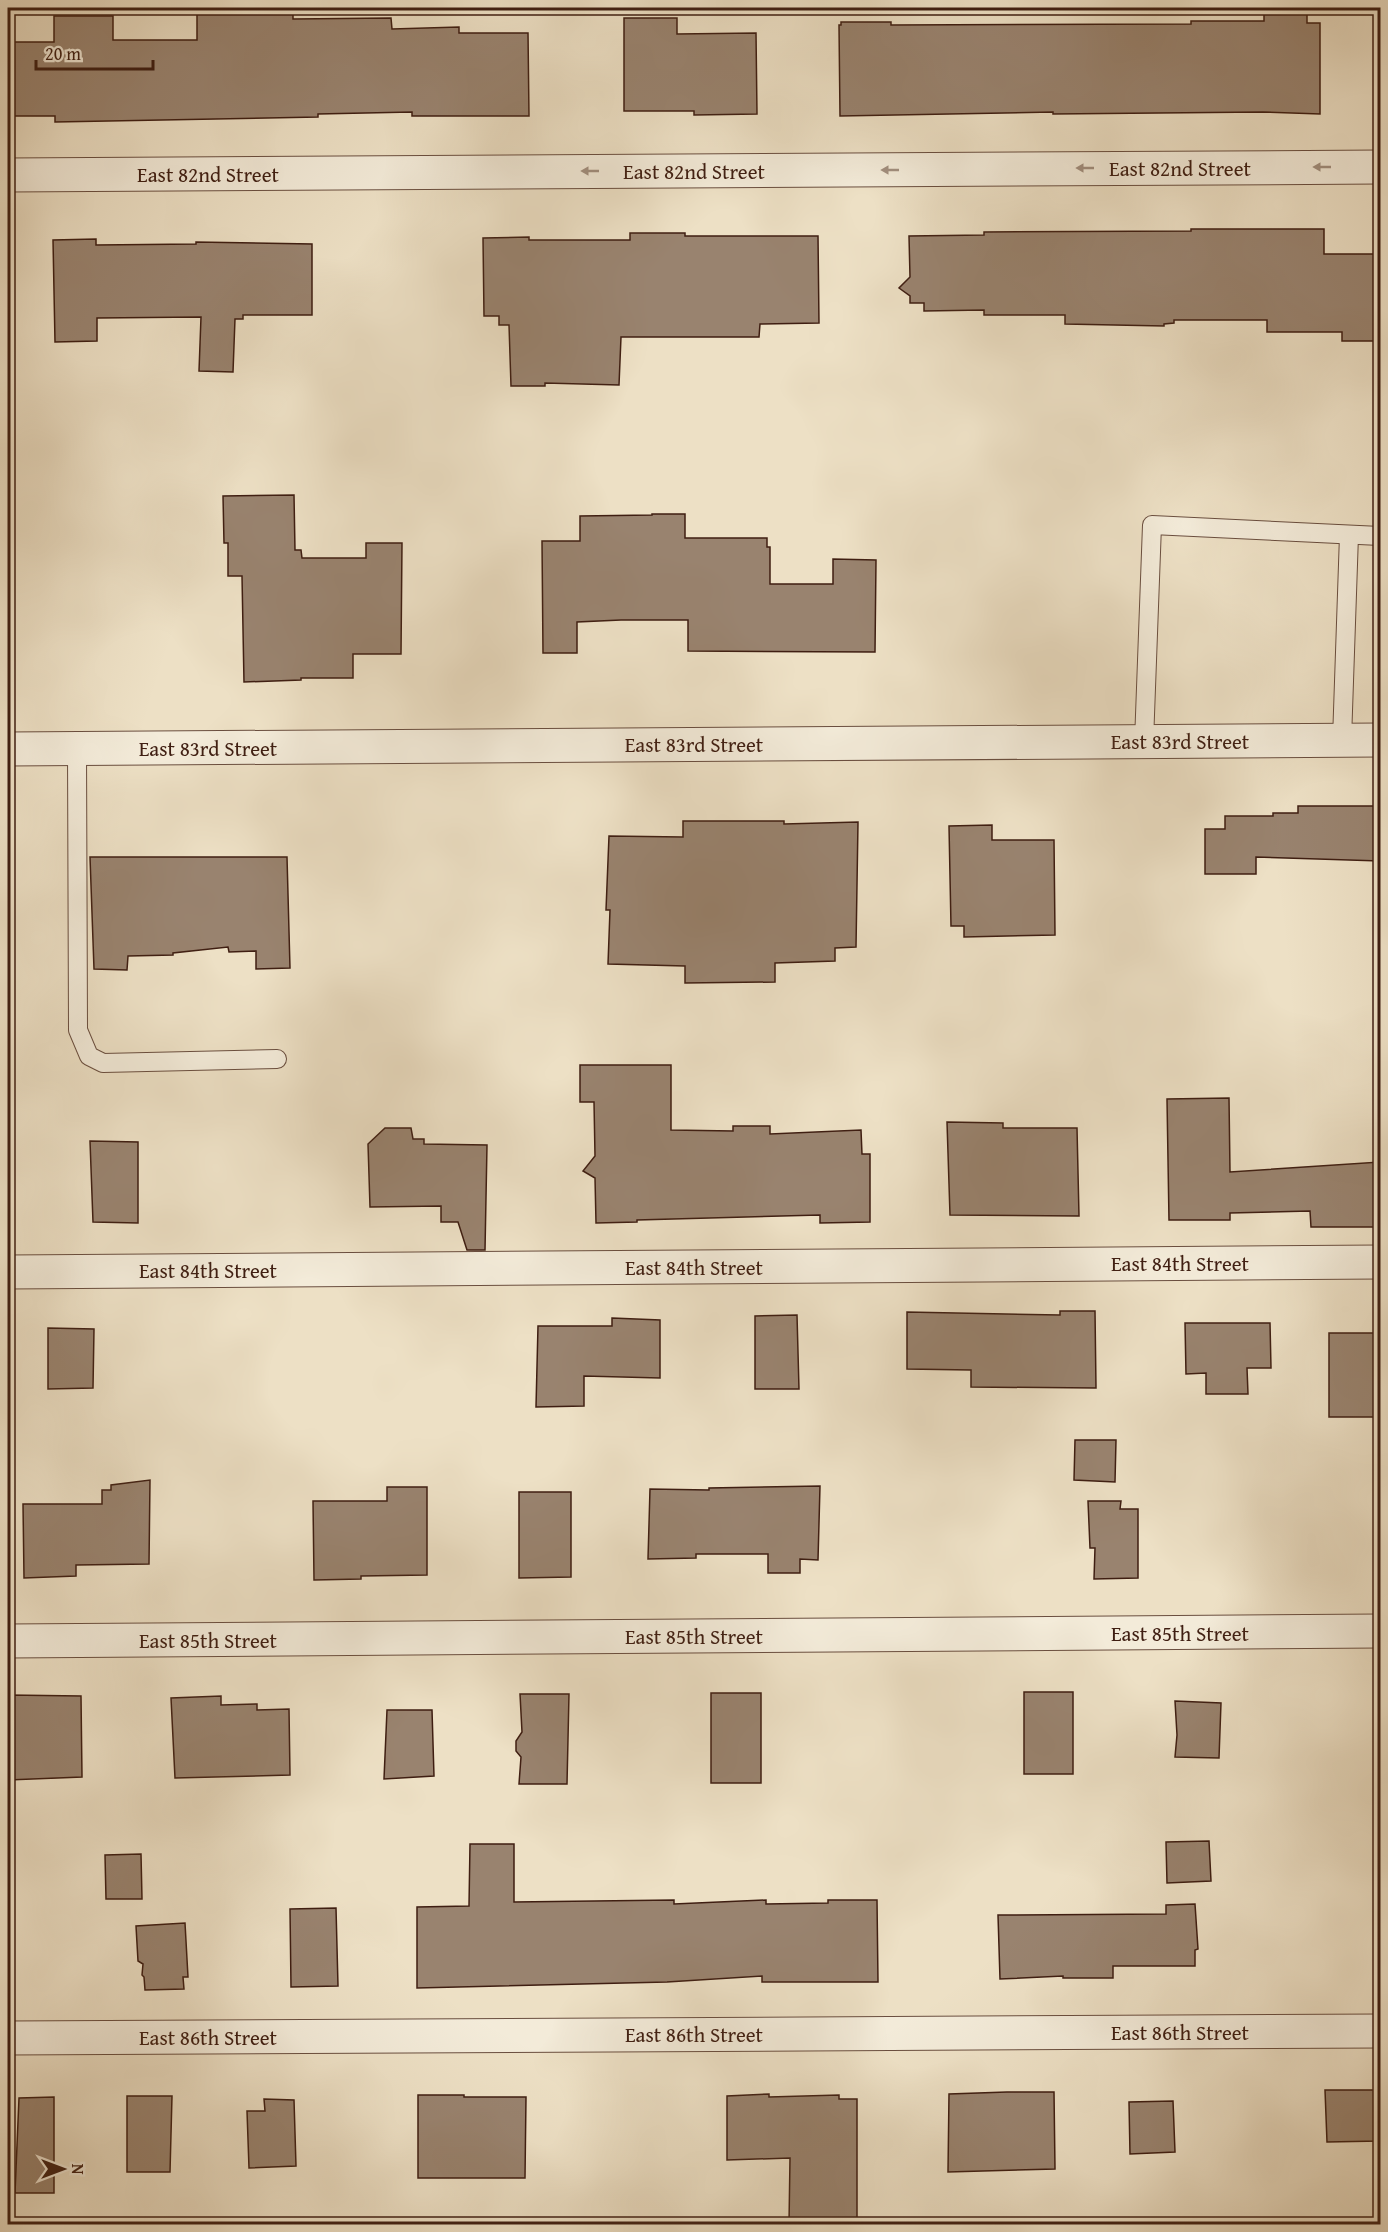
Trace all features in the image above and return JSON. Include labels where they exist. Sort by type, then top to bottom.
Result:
[{"type":"street","name":"East 82nd Street","points":[[8,175],[1380,167]]},
{"type":"street","name":"East 83rd Street","points":[[8,749],[1380,740]]},
{"type":"street","name":"East 84th Street","points":[[8,1272],[1380,1262]]},
{"type":"street","name":"East 85th Street","points":[[8,1641],[1380,1631]]},
{"type":"street","name":"East 86th Street","points":[[8,2038],[1380,2031]]},
{"type":"lane","points":[[1144,742],[1152,525],[1380,536]]},
{"type":"lane","points":[[1342,740],[1349,535]]},
{"type":"lane","points":[[77,748],[78,1030],[88,1056],[104,1063],[277,1059]]},
{"type":"building","points":[[1264,11],[1307,12],[1307,23],[1320,23],[1320,114],[1263,112],[1053,114],[1053,112],[840,116],[839,25],[841,22],[891,22],[891,25],[1191,24],[1191,21],[1264,21]]},
{"type":"building","points":[[197,12],[293,13],[293,19],[391,18],[392,29],[459,27],[459,33],[528,33],[529,116],[412,116],[412,112],[318,114],[318,117],[55,122],[55,116],[8,116],[8,52],[13,52],[13,42],[54,42],[54,16],[113,16],[113,40],[197,40]]},
{"type":"building","points":[[624,18],[677,18],[677,34],[756,33],[757,114],[694,115],[694,111],[624,111]]},
{"type":"building","points":[[1191,229],[1324,229],[1324,254],[1380,254],[1380,341],[1342,341],[1342,332],[1267,332],[1267,320],[1174,320],[1174,323],[1164,324],[1164,326],[1065,324],[1065,315],[984,315],[984,310],[924,311],[924,303],[910,303],[910,296],[899,288],[910,277],[909,236],[984,235],[984,232],[1191,231]]},
{"type":"building","points":[[630,233],[685,233],[685,236],[818,236],[819,323],[760,324],[759,337],[621,337],[619,385],[545,383],[545,386],[511,386],[509,325],[499,325],[499,316],[484,316],[483,238],[630,240]]},
{"type":"building","points":[[96,239],[96,245],[196,244],[196,242],[312,244],[312,315],[243,315],[243,319],[235,319],[233,372],[199,371],[201,317],[97,318],[97,341],[55,342],[53,240]]},
{"type":"building","points":[[294,495],[295,550],[301,550],[302,558],[366,558],[366,543],[402,543],[401,654],[353,654],[353,678],[301,678],[301,680],[244,682],[242,576],[228,576],[228,543],[224,543],[223,496]]},
{"type":"building","points":[[685,514],[685,538],[767,538],[767,547],[770,547],[770,584],[833,584],[833,559],[876,560],[875,652],[688,651],[688,620],[621,620],[577,622],[577,653],[543,653],[542,541],[580,541],[580,516]]},
{"type":"building","points":[[1298,806],[1380,806],[1380,861],[1256,857],[1256,874],[1205,874],[1205,829],[1225,829],[1225,816],[1273,816],[1273,813],[1298,813]]},
{"type":"building","points":[[683,821],[784,821],[784,824],[858,822],[856,947],[835,948],[835,961],[775,963],[775,982],[685,983],[685,966],[608,964],[610,910],[606,910],[609,836],[683,837]]},
{"type":"building","points":[[992,825],[992,840],[1054,840],[1055,935],[964,937],[964,926],[951,926],[949,826]]},
{"type":"building","points":[[90,857],[287,857],[290,968],[256,969],[256,951],[229,952],[228,947],[173,953],[173,955],[128,956],[127,970],[94,969]]},
{"type":"building","points":[[580,1065],[671,1065],[671,1130],[733,1131],[733,1126],[770,1126],[770,1134],[861,1130],[862,1154],[870,1154],[870,1222],[820,1223],[820,1215],[596,1223],[595,1178],[583,1171],[595,1156],[594,1102],[580,1102]]},
{"type":"building","points":[[1229,1098],[1230,1172],[1380,1162],[1380,1227],[1311,1227],[1310,1211],[1230,1213],[1230,1220],[1169,1220],[1167,1099]]},
{"type":"building","points":[[947,1122],[1003,1123],[1003,1128],[1077,1128],[1079,1216],[950,1215]]},
{"type":"building","points":[[385,1128],[411,1128],[413,1139],[424,1139],[424,1144],[487,1145],[485,1250],[467,1250],[458,1222],[441,1222],[441,1206],[370,1207],[368,1144]]},
{"type":"building","points":[[90,1141],[138,1142],[138,1223],[93,1222]]},
{"type":"building","points":[[1060,1311],[1095,1311],[1096,1388],[971,1387],[971,1370],[907,1369],[907,1312],[1060,1315]]},
{"type":"building","points":[[797,1315],[799,1389],[755,1389],[755,1316]]},
{"type":"building","points":[[612,1318],[660,1320],[660,1378],[584,1376],[584,1406],[536,1407],[538,1326],[612,1326]]},
{"type":"building","points":[[1185,1323],[1270,1323],[1271,1368],[1247,1368],[1248,1394],[1206,1394],[1206,1373],[1186,1374]]},
{"type":"building","points":[[48,1328],[94,1329],[93,1388],[48,1389]]},
{"type":"building","points":[[1329,1333],[1380,1333],[1380,1417],[1329,1417]]},
{"type":"building","points":[[1075,1440],[1116,1440],[1115,1482],[1074,1480]]},
{"type":"building","points":[[150,1480],[149,1564],[76,1565],[76,1576],[24,1578],[23,1504],[102,1504],[102,1490],[111,1490],[111,1485]]},
{"type":"building","points":[[820,1486],[818,1560],[800,1559],[800,1573],[768,1573],[768,1554],[696,1554],[696,1558],[648,1559],[650,1489],[709,1490],[709,1488]]},
{"type":"building","points":[[387,1487],[427,1487],[427,1575],[361,1576],[361,1579],[314,1580],[313,1501],[387,1501]]},
{"type":"building","points":[[519,1492],[571,1492],[571,1577],[519,1578]]},
{"type":"building","points":[[1088,1501],[1121,1501],[1120,1509],[1138,1509],[1138,1578],[1094,1579],[1095,1548],[1090,1548]]},
{"type":"building","points":[[1024,1692],[1073,1692],[1073,1774],[1024,1774]]},
{"type":"building","points":[[711,1693],[761,1693],[761,1783],[711,1783]]},
{"type":"building","points":[[520,1694],[569,1694],[567,1784],[519,1784],[521,1757],[516,1751],[516,1741],[522,1732]]},
{"type":"building","points":[[8,1695],[81,1696],[82,1777],[8,1780]]},
{"type":"building","points":[[221,1696],[221,1705],[257,1704],[257,1710],[289,1709],[290,1775],[175,1778],[171,1698]]},
{"type":"building","points":[[1175,1701],[1221,1703],[1219,1758],[1175,1757],[1177,1735]]},
{"type":"building","points":[[387,1710],[432,1710],[434,1776],[384,1779]]},
{"type":"building","points":[[1209,1841],[1211,1881],[1167,1883],[1166,1842]]},
{"type":"building","points":[[470,1844],[514,1844],[514,1902],[674,1900],[674,1904],[766,1900],[766,1904],[877,1900],[878,1982],[762,1982],[762,1976],[667,1982],[417,1988],[417,1907],[469,1906]]},
{"type":"building","points":[[141,1854],[142,1899],[106,1899],[105,1855]]},
{"type":"building","points":[[1195,1904],[1198,1949],[1195,1950],[1195,1966],[1113,1966],[1113,1978],[1063,1978],[1063,1976],[1000,1979],[998,1915],[1166,1914],[1166,1905]]},
{"type":"building","points":[[336,1908],[338,1986],[291,1987],[290,1909]]},
{"type":"building","points":[[185,1923],[188,1977],[183,1977],[184,1989],[145,1990],[142,1975],[143,1964],[138,1961],[136,1926]]},
{"type":"building","points":[[1325,2090],[1380,2090],[1380,2141],[1327,2142]]},
{"type":"building","points":[[1054,2092],[1055,2169],[948,2172],[949,2094]]},
{"type":"building","points":[[769,2094],[769,2097],[839,2095],[839,2099],[857,2099],[857,2222],[789,2224],[790,2158],[727,2160],[727,2096]]},
{"type":"building","points":[[418,2095],[526,2097],[525,2178],[418,2178]]},
{"type":"building","points":[[127,2096],[172,2096],[170,2172],[127,2172]]},
{"type":"building","points":[[54,2097],[54,2193],[15,2193],[19,2098]]},
{"type":"building","points":[[264,2099],[294,2100],[296,2166],[249,2168],[247,2111],[265,2111]]},
{"type":"building","points":[[1173,2101],[1175,2152],[1130,2154],[1129,2102]]}]
